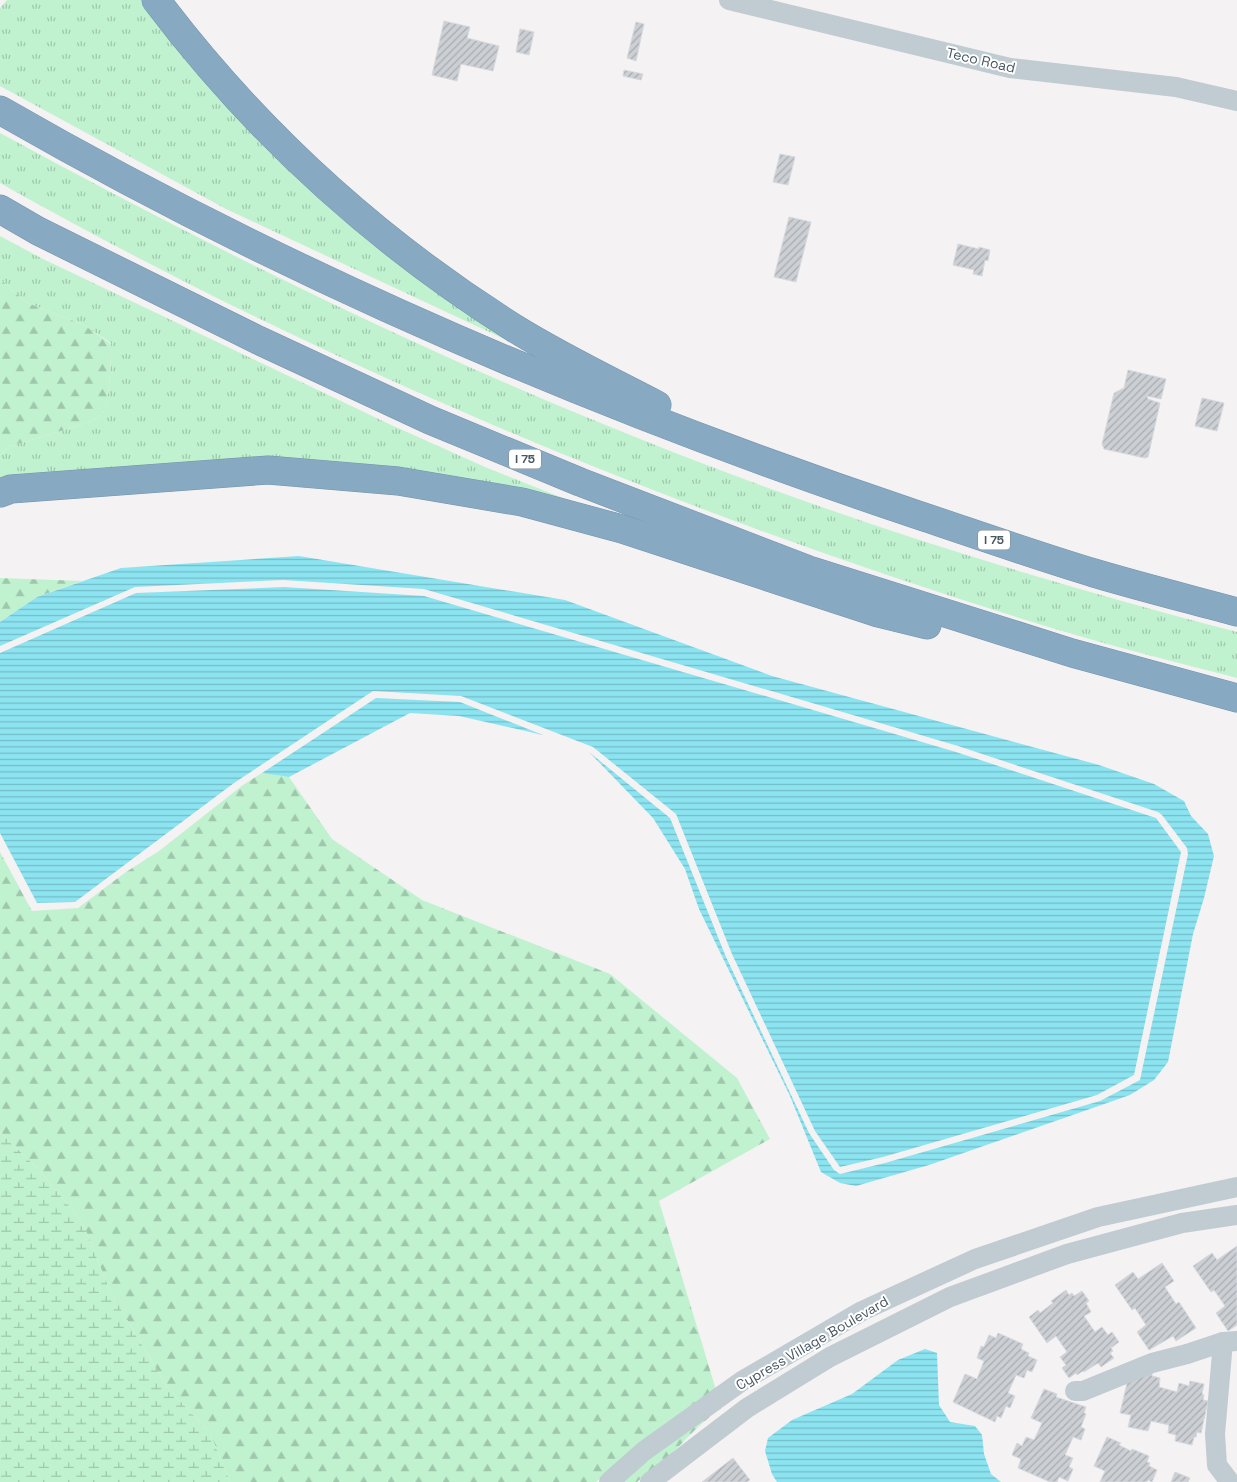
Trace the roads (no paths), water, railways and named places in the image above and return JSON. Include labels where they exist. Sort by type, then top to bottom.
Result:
[{"type":"highway","points":[[156,0],[206,62],[289,152],[328,188],[439,277],[514,328],[590,370],[769,463]]},
{"type":"highway","name":"I 75","points":[[0,110],[89,161],[299,268],[461,341],[614,405],[769,463],[1093,573],[1237,612]]},
{"type":"highway","name":"I 75","points":[[0,209],[38,231],[258,340],[430,420],[580,482],[809,570],[1072,653],[1237,698]]},
{"type":"highway","points":[[0,493],[11,490],[268,470],[398,482],[522,502],[622,529],[878,613],[972,637],[1072,653]]},
{"type":"street","name":"Teco Road","points":[[729,0],[1010,68],[1176,87],[1237,102]]},
{"type":"street","name":"Cypress Village Boulevard","points":[[609,1482],[644,1451],[742,1381],[862,1311],[976,1259],[1098,1217],[1237,1187]]},
{"type":"street","name":"Cypress Village Boulevard","points":[[654,1481],[747,1408],[822,1362],[950,1297],[1067,1254],[1182,1224],[1237,1215]]},
{"type":"street","points":[[1074,1391],[1083,1391],[1152,1363],[1230,1342],[1215,1434],[1217,1465],[1230,1482]]},
{"type":"water","points":[[299,556],[565,600],[772,676],[1099,765],[1154,784],[1184,801],[1191,816],[1208,834],[1214,856],[1193,934],[1168,1062],[1154,1080],[1130,1095],[929,1165],[856,1186],[840,1183],[821,1172],[790,1096],[699,909],[685,869],[653,818],[589,752],[670,818],[726,957],[809,1133],[834,1170],[840,1174],[885,1163],[1100,1101],[1140,1080],[1188,854],[1187,848],[1158,812],[958,746],[424,589],[283,580],[135,587],[0,646],[0,622],[37,597],[121,568]]},
{"type":"water","points":[[284,587],[424,596],[956,752],[1156,818],[1181,852],[1134,1075],[1097,1095],[883,1157],[840,1167],[815,1131],[732,954],[676,814],[593,747],[461,696],[373,691],[234,783],[75,902],[37,903],[0,833],[0,653],[136,593]]},
{"type":"water","points":[[376,698],[460,702],[543,735],[459,716],[410,713],[289,777],[262,773]]},
{"type":"water","points":[[925,1349],[937,1353],[939,1405],[950,1422],[975,1426],[982,1435],[984,1454],[991,1474],[1001,1482],[777,1482],[772,1474],[765,1451],[768,1438],[792,1420],[852,1394],[898,1360]]}]
